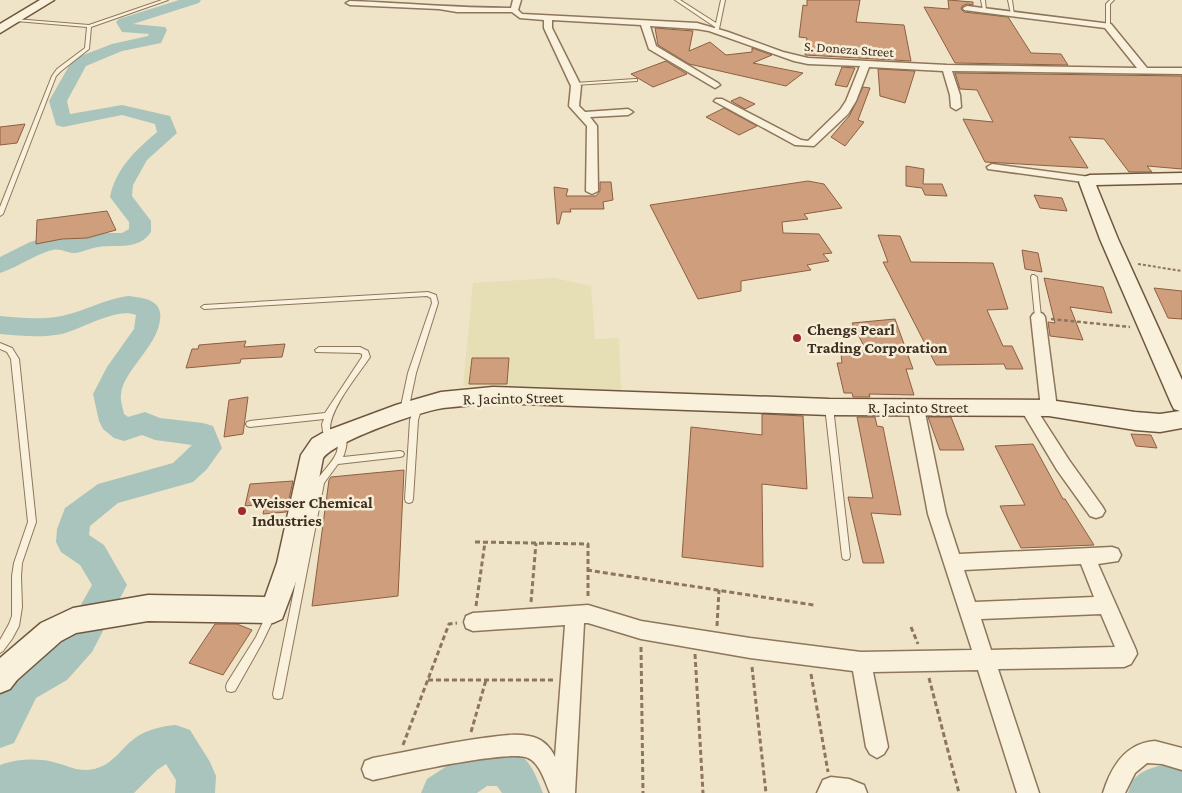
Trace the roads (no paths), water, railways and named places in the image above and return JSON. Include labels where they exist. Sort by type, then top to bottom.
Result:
[{"type":"street","points":[[0,29],[48,0]]},
{"type":"street","points":[[517,13],[518,0]]},
{"type":"street","name":"S. Doneza Street","points":[[350,4],[517,13],[548,18],[717,28],[794,59],[865,65],[1182,71]]},
{"type":"street","points":[[968,8],[1108,26],[1144,70]]},
{"type":"street","points":[[548,18],[548,28],[575,84],[574,106],[588,121],[592,131],[592,192]]},
{"type":"street","points":[[645,23],[652,47],[715,85]]},
{"type":"street","points":[[719,101],[799,142],[810,144],[844,112],[865,65]]},
{"type":"street","points":[[946,68],[953,89],[956,107]]},
{"type":"street","points":[[581,114],[628,112]]},
{"type":"street","points":[[992,167],[1090,180],[1182,178]]},
{"type":"street","points":[[1090,180],[1087,182],[1088,186],[1182,403]]},
{"type":"street","points":[[1038,317],[1039,408],[1063,465],[1096,511]]},
{"type":"street","name":"R. Jacinto Street","points":[[273,610],[290,563],[312,456],[320,445],[335,429],[441,400],[493,395],[829,407],[1039,408],[1135,422],[1160,423],[1182,419]]},
{"type":"street","points":[[916,408],[937,514],[1028,793]]},
{"type":"street","points":[[952,562],[1112,555]]},
{"type":"street","points":[[473,622],[582,615],[641,630],[750,648],[861,662],[1124,657],[1126,650],[1086,556]]},
{"type":"street","points":[[969,611],[1108,605]]},
{"type":"street","points":[[0,679],[7,670],[51,632],[73,621],[148,608],[273,610]]},
{"type":"street","points":[[563,793],[570,680],[582,615]]},
{"type":"street","points":[[861,662],[876,747]]},
{"type":"street","points":[[373,769],[465,751],[512,745],[531,747],[543,755],[563,793]]},
{"type":"street","points":[[1114,793],[1124,768],[1140,756],[1153,752],[1182,759]]},
{"type":"street","points":[[829,791],[849,790],[856,793]]},
{"type":"lane","points":[[16,20],[89,26],[166,0]]},
{"type":"lane","points":[[677,0],[717,28],[723,0]]},
{"type":"lane","points":[[983,0],[985,10]]},
{"type":"lane","points":[[1010,0],[1013,14]]},
{"type":"lane","points":[[1108,26],[1108,4],[1112,0]]},
{"type":"lane","points":[[0,214],[54,76],[86,48],[89,26]]},
{"type":"lane","points":[[575,84],[635,80]]},
{"type":"lane","points":[[1034,277],[1038,317]]},
{"type":"lane","points":[[204,307],[428,294],[434,297],[435,303],[412,373],[411,409],[414,420],[409,499]]},
{"type":"lane","points":[[0,346],[8,348],[15,358],[32,522],[19,559],[17,572],[17,621],[11,635],[0,648]]},
{"type":"lane","points":[[319,350],[360,350],[366,356],[335,429],[342,444],[338,461]]},
{"type":"lane","points":[[829,407],[846,556]]},
{"type":"lane","points":[[250,424],[335,429]]},
{"type":"lane","points":[[278,694],[320,482],[326,471],[338,461],[400,454]]},
{"type":"lane","points":[[231,687],[259,640],[273,610]]},
{"type":"waterway","points":[[0,265],[54,242],[63,242],[76,246],[103,239],[128,239],[140,232],[140,221],[121,197],[123,185],[139,157],[167,133],[163,120],[122,110],[63,121],[58,101],[79,63],[118,47],[155,40],[159,30],[128,29],[124,22],[194,0]]},
{"type":"waterway","points":[[0,325],[30,327],[61,325],[106,309],[128,304],[139,306],[149,311],[146,331],[116,374],[107,394],[110,414],[113,421],[124,430],[145,423],[155,429],[203,434],[207,448],[182,473],[109,493],[76,518],[72,542],[92,555],[110,585],[80,640],[54,667],[23,685],[0,729]]},
{"type":"waterway","points":[[0,785],[18,781],[38,780],[55,782],[79,790],[91,790],[120,779],[149,751],[164,745],[176,744],[196,776],[195,793]]},
{"type":"waterway","points":[[441,793],[481,767],[506,766],[518,782],[523,793]]},
{"type":"waterway","points":[[1148,793],[1164,785],[1174,784],[1182,787]]},
{"type":"place","name":"Chengs Pearl Trading Corporation","points":[[797,338]]},
{"type":"place","name":"Weisser Chemical Industries","points":[[242,511]]}]
